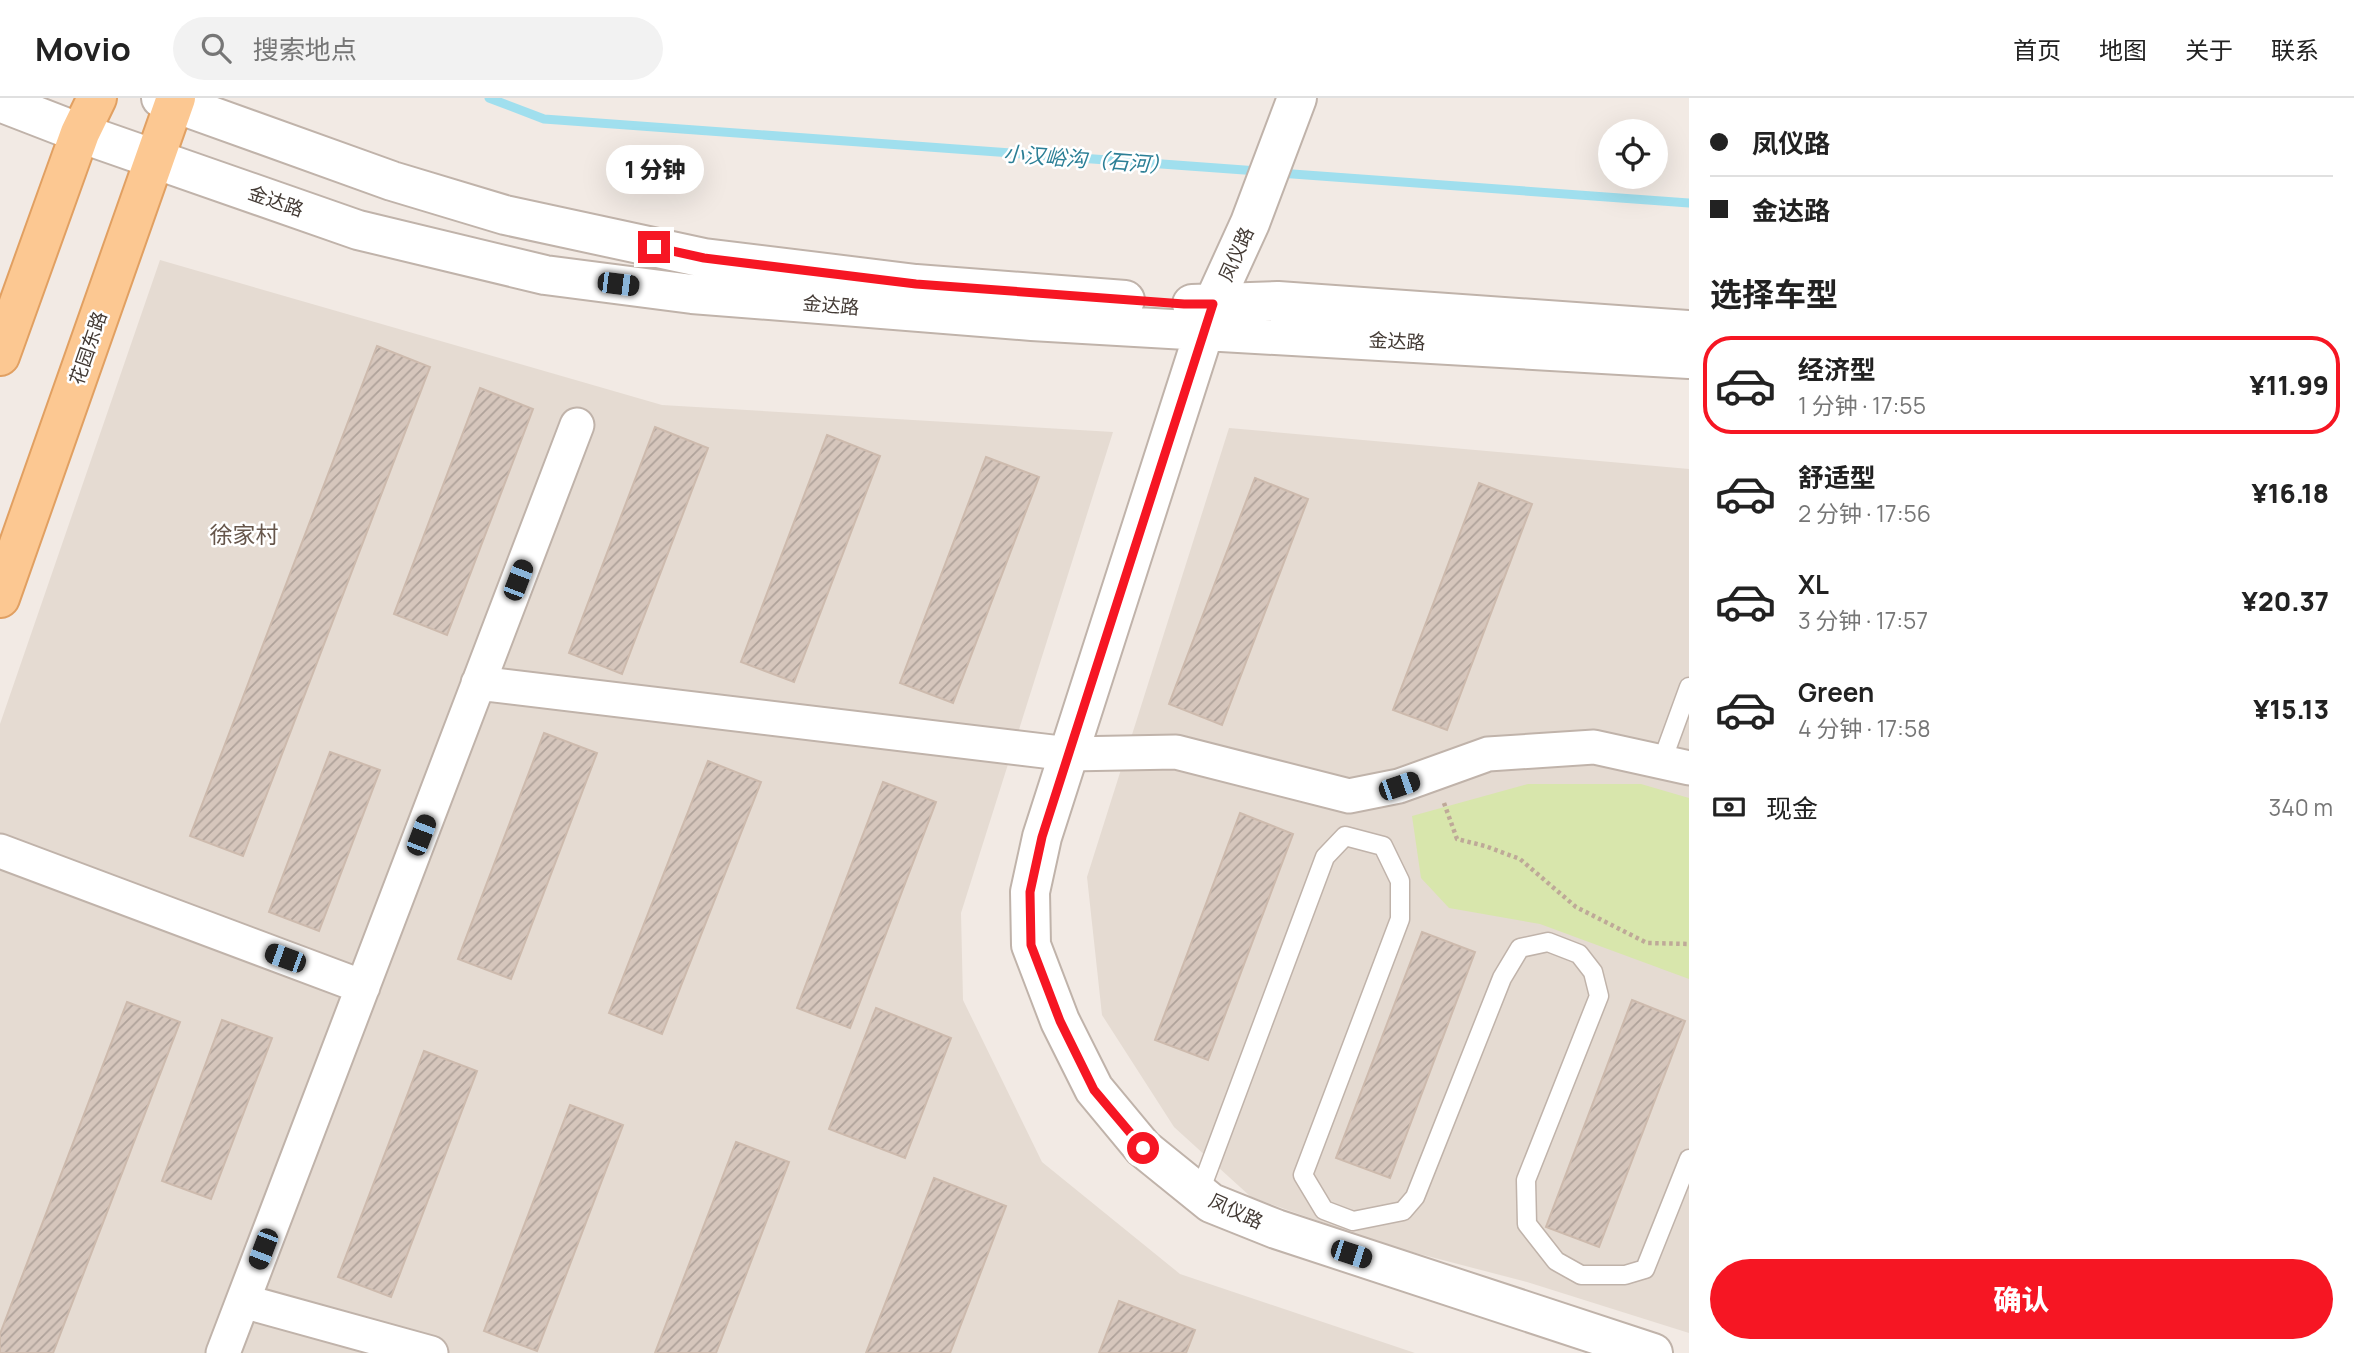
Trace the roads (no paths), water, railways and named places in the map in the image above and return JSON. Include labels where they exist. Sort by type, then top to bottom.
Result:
[{"type":"main road","points":[[0,356],[80,133],[97,98]]},
{"type":"main road","name":"花园东路","points":[[0,598],[154,159],[170,100]]},
{"type":"street","name":"金达路","points":[[170,100],[392,181],[505,215],[704,258],[916,284],[1170,303],[1209,317],[1278,302],[1689,330]]},
{"type":"street","name":"金达路","points":[[0,102],[80,133],[358,230],[545,275],[719,296],[1032,321],[1209,317],[1689,359]]},
{"type":"street","name":"凤仪路","points":[[1293,109],[1250,223],[1209,317],[1042,837],[1030,892],[1031,945],[1060,1021],[1094,1090],[1143,1148],[1211,1203],[1276,1229],[1653,1353]]},
{"type":"street","points":[[223,1353],[577,425]]},
{"type":"street","points":[[478,683],[1069,754],[1176,751],[1349,796],[1399,786],[1488,754],[1594,747],[1675,764]]},
{"type":"street","points":[[0,851],[363,987]]},
{"type":"street","points":[[243,1301],[431,1353]]},
{"type":"lane","points":[[1675,764],[1689,687]]},
{"type":"lane","points":[[1199,1194],[1325,857],[1345,836],[1382,846],[1400,881],[1400,919],[1303,1175],[1324,1210],[1353,1222],[1403,1211],[1415,1197],[1502,978],[1520,948],[1548,942],[1579,954],[1593,972],[1599,996],[1525,1180],[1527,1224],[1556,1261],[1581,1275],[1625,1275],[1645,1269],[1689,1159]]},
{"type":"waterway","name":"小汉峪沟（石河）","points":[[489,98],[544,119],[1258,171]]},
{"type":"waterway","name":"小汉峪沟（石河）","points":[[1279,173],[1689,203]]},
{"type":"district","name":"徐家村","points":[[244,534]]}]
